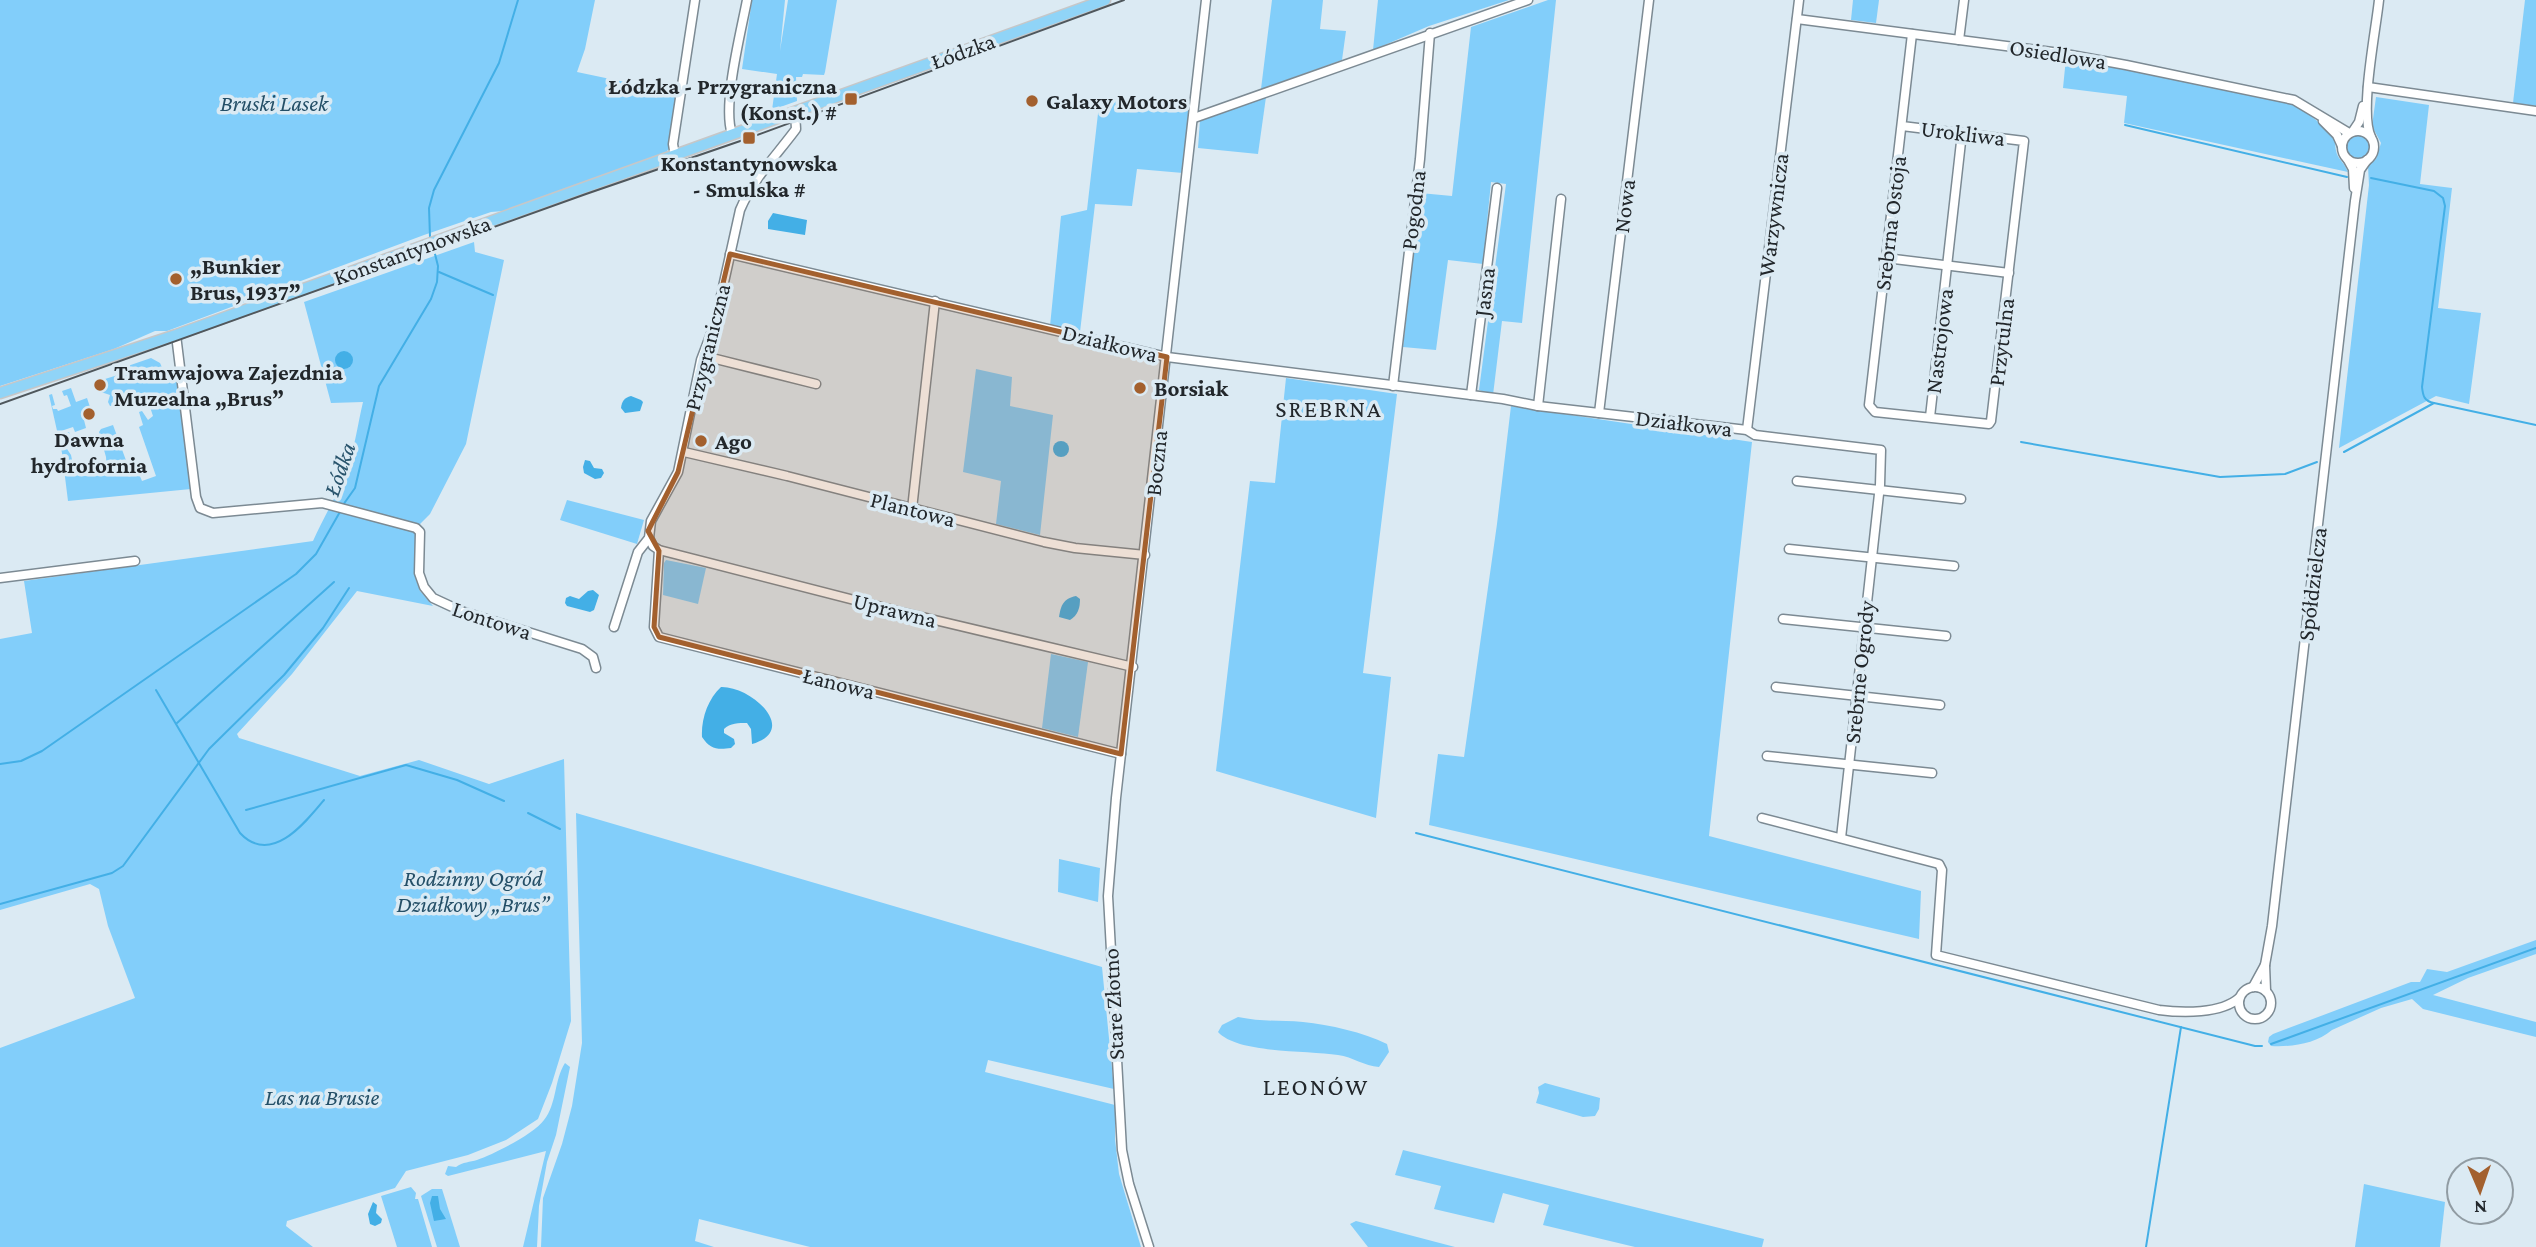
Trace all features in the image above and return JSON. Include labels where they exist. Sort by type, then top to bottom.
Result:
[{"type":"main road","name":"Łódzka","points":[[822,102],[1105,0]]},
{"type":"main road","name":"Konstantynowska","points":[[0,393],[176,335],[822,102]]},
{"type":"street","points":[[675,156],[674,137],[695,0]]},
{"type":"street","points":[[732,134],[729,122],[730,102],[747,0]]},
{"type":"street","name":"Boczna","points":[[1121,756],[1206,0]]},
{"type":"street","points":[[1194,118],[1528,0]]},
{"type":"street","name":"Nowa","points":[[1599,413],[1649,0]]},
{"type":"street","name":"Warzywnicza","points":[[1747,430],[1799,0]]},
{"type":"street","points":[[1959,40],[1964,0]]},
{"type":"street","points":[[2355,201],[2360,170],[2374,149],[2366,122],[2367,90],[2379,0]]},
{"type":"street","name":"Osiedlowa","points":[[1797,19],[2060,53],[2113,63],[2288,99],[2301,103],[2351,132]]},
{"type":"street","name":"Pogodna","points":[[1393,386],[1420,159],[1430,33]]},
{"type":"street","name":"Srebrna Ostoja","points":[[1871,411],[1869,405],[1912,34]]},
{"type":"street","points":[[2367,90],[2536,111]]},
{"type":"street","points":[[2355,201],[2353,169],[2342,146],[2360,118],[2367,90]]},
{"type":"street","name":"Osiedlowa","points":[[2314,111],[2337,135],[2342,146]]},
{"type":"street","name":"Przygraniczna","points":[[614,627],[638,552],[649,538],[651,521],[678,472],[691,406],[715,323],[740,210],[747,193],[796,129],[794,112]]},
{"type":"street","points":[[2338,126],[2352,125],[2360,118]]},
{"type":"street","name":"Urokliwa","points":[[1902,126],[2024,141]]},
{"type":"street","points":[[2351,132],[2362,131],[2371,137]]},
{"type":"street","name":"Nastrojowa","points":[[1930,417],[1962,133]]},
{"type":"street","name":"Przytulna","points":[[1871,411],[1991,423],[2024,141]]},
{"type":"street","points":[[2346,157],[2354,162],[2367,160]]},
{"type":"street","name":"Jasna","points":[[1471,395],[1497,188]]},
{"type":"street","points":[[1538,406],[1561,199]]},
{"type":"street","name":"Spółdzielcza","points":[[2264,965],[2276,900],[2355,201]]},
{"type":"street","name":"Działkowa","points":[[730,254],[1167,357],[1471,395],[1538,406],[1747,430]]},
{"type":"street","name":"Nastrojowa","points":[[1886,258],[2009,273]]},
{"type":"street","points":[[912,509],[935,301]]},
{"type":"street","name":"Lontowa","points":[[176,335],[196,497],[200,508],[214,513],[307,502],[333,505],[419,531],[419,573],[428,593],[441,603],[582,649],[593,657],[596,668]]},
{"type":"street","points":[[704,356],[816,384]]},
{"type":"street","name":"Srebrne Ogrody","points":[[1747,430],[1755,435],[1881,450],[1872,558],[1841,838]]},
{"type":"street","name":"Plantowa","points":[[684,452],[1044,542],[1145,555]]},
{"type":"street","points":[[1797,481],[1961,499]]},
{"type":"street","points":[[649,538],[659,550]]},
{"type":"street","name":"Uprawna","points":[[659,550],[1133,667]]},
{"type":"street","name":"Łanowa","points":[[659,550],[654,632],[659,637],[1121,756]]},
{"type":"street","points":[[1789,550],[1954,566]]},
{"type":"street","points":[[0,578],[135,561]]},
{"type":"street","points":[[1783,620],[1946,636]]},
{"type":"street","points":[[1776,687],[1940,705]]},
{"type":"street","name":"Stare Złotno","points":[[1121,756],[1108,883],[1111,962],[1122,1150],[1129,1184],[1149,1247]]},
{"type":"street","points":[[1767,756],[1932,773]]},
{"type":"street","points":[[1762,818],[1941,866],[1936,955],[2159,1010],[2173,1012],[2226,1006],[2240,1010],[2252,1018],[2266,1014],[2271,1000],[2266,991],[2264,965]]},
{"type":"street","points":[[2253,987],[2264,965]]},
{"type":"street","points":[[2226,1006],[2239,998],[2244,990],[2253,987],[2266,991]]},
{"type":"street","points":[[2239,998],[2240,1010]]},
{"type":"highlighted area","points":[[730,254],[1167,357],[1121,754],[659,637],[654,627],[659,551],[648,531],[678,472]]},
{"type":"green space","name":"Bruski Lasek","points":[[0,0],[595,0],[585,49],[577,72],[677,93],[669,148],[666,153],[528,203],[504,211],[491,212],[424,235],[167,331],[155,331],[114,349],[0,386]]},
{"type":"green space","points":[[752,0],[785,0],[780,51],[788,0],[837,0],[824,75],[803,74],[802,77],[796,77],[797,101],[772,110],[777,74],[742,69]]},
{"type":"green space","points":[[1272,0],[1323,0],[1320,29],[1346,31],[1342,60],[1261,89]]},
{"type":"green space","points":[[1378,0],[1509,0],[1429,26],[1373,50]]},
{"type":"green space","points":[[1548,0],[1556,0],[1522,323],[1502,321],[1493,395],[1479,390],[1506,184],[1491,182],[1483,264],[1448,260],[1436,350],[1403,347],[1420,193],[1452,196],[1471,27]]},
{"type":"green space","points":[[1853,0],[1879,0],[1876,23],[1851,20]]},
{"type":"green space","points":[[2525,0],[2536,0],[2536,106],[2513,103]]},
{"type":"green space","points":[[2066,58],[2297,105],[2331,132],[2329,134],[2335,139],[2338,155],[2348,172],[2124,123],[2127,96],[2063,88]]},
{"type":"green space","points":[[1100,96],[1191,100],[1183,173],[1137,169],[1132,206],[1095,204],[1080,332],[1050,326],[1061,216],[1087,210]]},
{"type":"green space","points":[[1266,97],[1258,154],[1198,148],[1200,120]]},
{"type":"green space","points":[[2376,97],[2429,105],[2420,184],[2452,188],[2438,308],[2481,313],[2469,404],[2436,396],[2339,448],[2369,185],[2368,166],[2376,159],[2381,143],[2372,126]]},
{"type":"green space","points":[[2359,135],[2367,139],[2371,147],[2367,155],[2359,159],[2351,155],[2347,147],[2351,139]]},
{"type":"green space","points":[[474,242],[475,252],[504,260],[466,444],[430,514],[420,524],[416,544],[415,577],[420,591],[433,606],[357,591],[292,674],[237,734],[239,738],[360,776],[419,760],[489,784],[564,759],[571,1021],[538,1119],[506,1140],[468,1155],[406,1171],[395,1188],[287,1221],[286,1226],[313,1247],[0,1247],[0,1048],[135,998],[108,926],[99,889],[90,884],[0,910],[0,639],[32,633],[24,581],[313,541],[348,466],[363,402],[331,403],[304,302]]},
{"type":"green space","points":[[151,358],[160,363],[165,374],[176,373],[191,489],[68,501],[61,450],[67,449],[71,455],[75,474],[85,476],[107,472],[99,432],[113,425],[131,474],[139,474],[142,481],[156,476],[139,427],[143,425],[139,412],[142,411],[148,420],[153,416],[146,395],[128,398],[128,403],[110,406],[110,395],[101,392],[107,387],[105,379],[121,374],[119,369]]},
{"type":"green space","points":[[976,369],[1012,377],[1010,406],[1053,415],[1040,535],[996,524],[1001,481],[963,472]]},
{"type":"green space","points":[[1286,378],[1397,394],[1363,673],[1391,677],[1376,818],[1216,771],[1250,481],[1275,483]]},
{"type":"green space","points":[[71,388],[76,402],[87,398],[90,407],[84,409],[86,428],[75,432],[73,427],[61,431],[62,434],[69,432],[71,438],[60,442],[61,447],[49,395],[52,394],[55,405],[52,406],[53,409],[58,411],[71,406],[67,395],[64,396],[62,391]]},
{"type":"green space","points":[[1511,406],[1752,442],[1709,836],[1921,891],[1919,939],[1429,825],[1438,754],[1464,757]]},
{"type":"green space","points":[[567,500],[644,520],[637,544],[560,520]]},
{"type":"green space","points":[[666,560],[706,568],[698,604],[663,595]]},
{"type":"green space","points":[[1051,654],[1088,662],[1078,737],[1042,728]]},
{"type":"green space","points":[[576,813],[1102,967],[1114,1089],[988,1060],[985,1072],[1115,1105],[1119,1174],[1141,1247],[810,1247],[699,1219],[695,1241],[714,1247],[541,1247],[543,1198],[572,1106],[582,1043]]},
{"type":"green space","points":[[1059,859],[1100,868],[1098,902],[1058,892]]},
{"type":"green space","points":[[2536,940],[2536,954],[2468,978],[2433,995],[2536,1022],[2536,1037],[2423,1009],[2412,999],[2381,1008],[2311,1041],[2279,1046],[2271,1046],[2268,1042],[2273,1034],[2411,982],[2420,982],[2427,969],[2447,972]]},
{"type":"green space","points":[[1238,1017],[1303,1022],[1346,1030],[1387,1044],[1389,1052],[1379,1067],[1338,1055],[1257,1048],[1228,1039],[1218,1032],[1222,1025]]},
{"type":"green space","points":[[565,1063],[570,1067],[556,1135],[547,1162],[539,1206],[537,1247],[523,1247],[546,1151],[448,1176],[445,1174],[448,1166],[456,1167],[493,1153],[539,1125],[551,1107]]},
{"type":"green space","points":[[1545,1083],[1600,1098],[1599,1109],[1595,1116],[1583,1117],[1536,1103],[1538,1087]]},
{"type":"green space","points":[[1403,1150],[1764,1239],[1762,1247],[1635,1247],[1543,1225],[1549,1205],[1503,1193],[1494,1223],[1434,1209],[1441,1186],[1395,1175]]},
{"type":"green space","points":[[2364,1184],[2445,1202],[2440,1247],[2355,1247]]},
{"type":"green space","points":[[411,1187],[416,1193],[415,1199],[418,1199],[432,1247],[397,1247],[381,1196]]},
{"type":"green space","points":[[432,1189],[442,1189],[460,1247],[437,1247],[421,1196]]},
{"type":"green space","points":[[1356,1221],[1455,1247],[1368,1247],[1350,1224]]},
{"type":"shaded area","points":[[773,213],[807,220],[805,235],[768,229],[768,221]]},
{"type":"shaded area","points":[[344,351],[350,354],[353,360],[350,366],[344,369],[338,366],[335,360],[338,354]]},
{"type":"shaded area","points":[[631,396],[643,402],[640,411],[625,413],[621,408],[622,403]]},
{"type":"shaded area","points":[[1061,441],[1067,443],[1067,455],[1061,457],[1055,455],[1053,449],[1055,443]]},
{"type":"shaded area","points":[[585,460],[590,461],[594,468],[602,469],[604,473],[601,478],[595,479],[584,473]]},
{"type":"shaded area","points":[[593,590],[599,595],[594,610],[590,612],[567,606],[565,603],[570,596],[579,599]]},
{"type":"shaded area","points":[[1076,596],[1080,602],[1075,616],[1070,620],[1059,617],[1063,603]]},
{"type":"shaded area","points":[[721,687],[745,694],[766,710],[772,729],[766,737],[752,744],[751,729],[747,723],[741,723],[724,729],[724,733],[734,739],[735,744],[731,748],[714,748],[705,741],[702,737],[704,716],[712,697]]},
{"type":"shaded area","points":[[432,1196],[438,1196],[440,1209],[446,1219],[434,1221],[430,1203]]},
{"type":"shaded area","points":[[373,1202],[377,1205],[376,1213],[382,1219],[381,1223],[375,1226],[370,1224],[368,1214]]},
{"type":"waterway","name":"Łódka","points":[[430,237],[429,208],[434,190],[499,63],[518,0]]},
{"type":"waterway","points":[[2125,125],[2347,177]]},
{"type":"waterway","points":[[2371,178],[2434,191],[2443,198],[2445,206],[2422,387],[2425,398],[2434,403]]},
{"type":"waterway","name":"Łódka","points":[[343,505],[355,488],[379,386],[431,299],[437,282],[438,266],[433,246]]},
{"type":"waterway","points":[[439,272],[493,295]]},
{"type":"waterway","points":[[2344,452],[2434,403],[2536,425]]},
{"type":"waterway","points":[[2021,442],[2220,477],[2285,474],[2317,462]]},
{"type":"waterway","name":"Łódka","points":[[0,764],[21,761],[42,751],[296,574],[316,554],[341,510]]},
{"type":"waterway","points":[[177,723],[334,582]]},
{"type":"waterway","points":[[0,904],[112,873],[123,866],[209,749],[284,675],[323,628],[349,588]]},
{"type":"waterway","points":[[156,690],[240,833],[252,842],[264,845],[286,838],[307,820],[324,800]]},
{"type":"waterway","points":[[246,810],[406,765],[457,780],[504,801]]},
{"type":"waterway","points":[[528,813],[560,829]]},
{"type":"waterway","points":[[1416,833],[2262,1046]]},
{"type":"waterway","points":[[2271,1044],[2536,948]]},
{"type":"waterway","points":[[2146,1247],[2181,1027]]},
{"type":"tram line","points":[[0,404],[749,138],[1124,0]]},
{"type":"place","name":"Łódzka - Przygraniczna (Konst.) #","points":[[851,99]]},
{"type":"place","name":"Galaxy Motors","points":[[1032,101]]},
{"type":"place","name":"Konstantynowska - Smulska #","points":[[749,138]]},
{"type":"place","name":"„Bunkier Brus, 1937”","points":[[176,279]]},
{"type":"place","name":"Tramwajowa Zajezdnia Muzealna „Brus”","points":[[100,385]]},
{"type":"place","name":"Borsiak","points":[[1140,388]]},
{"type":"place","name":"Dawna hydrofornia","points":[[89,414]]},
{"type":"place","name":"Ago","points":[[701,441]]},
{"type":"district","name":"SREBRNA","points":[[1329,408]]},
{"type":"district","name":"LEONÓW","points":[[1316,1086]]},
{"type":"park label","name":"Rodzinny Ogród Działkowy „Brus”","points":[[473,891]]},
{"type":"park label","name":"Las na Brusie","points":[[322,1097]]}]
